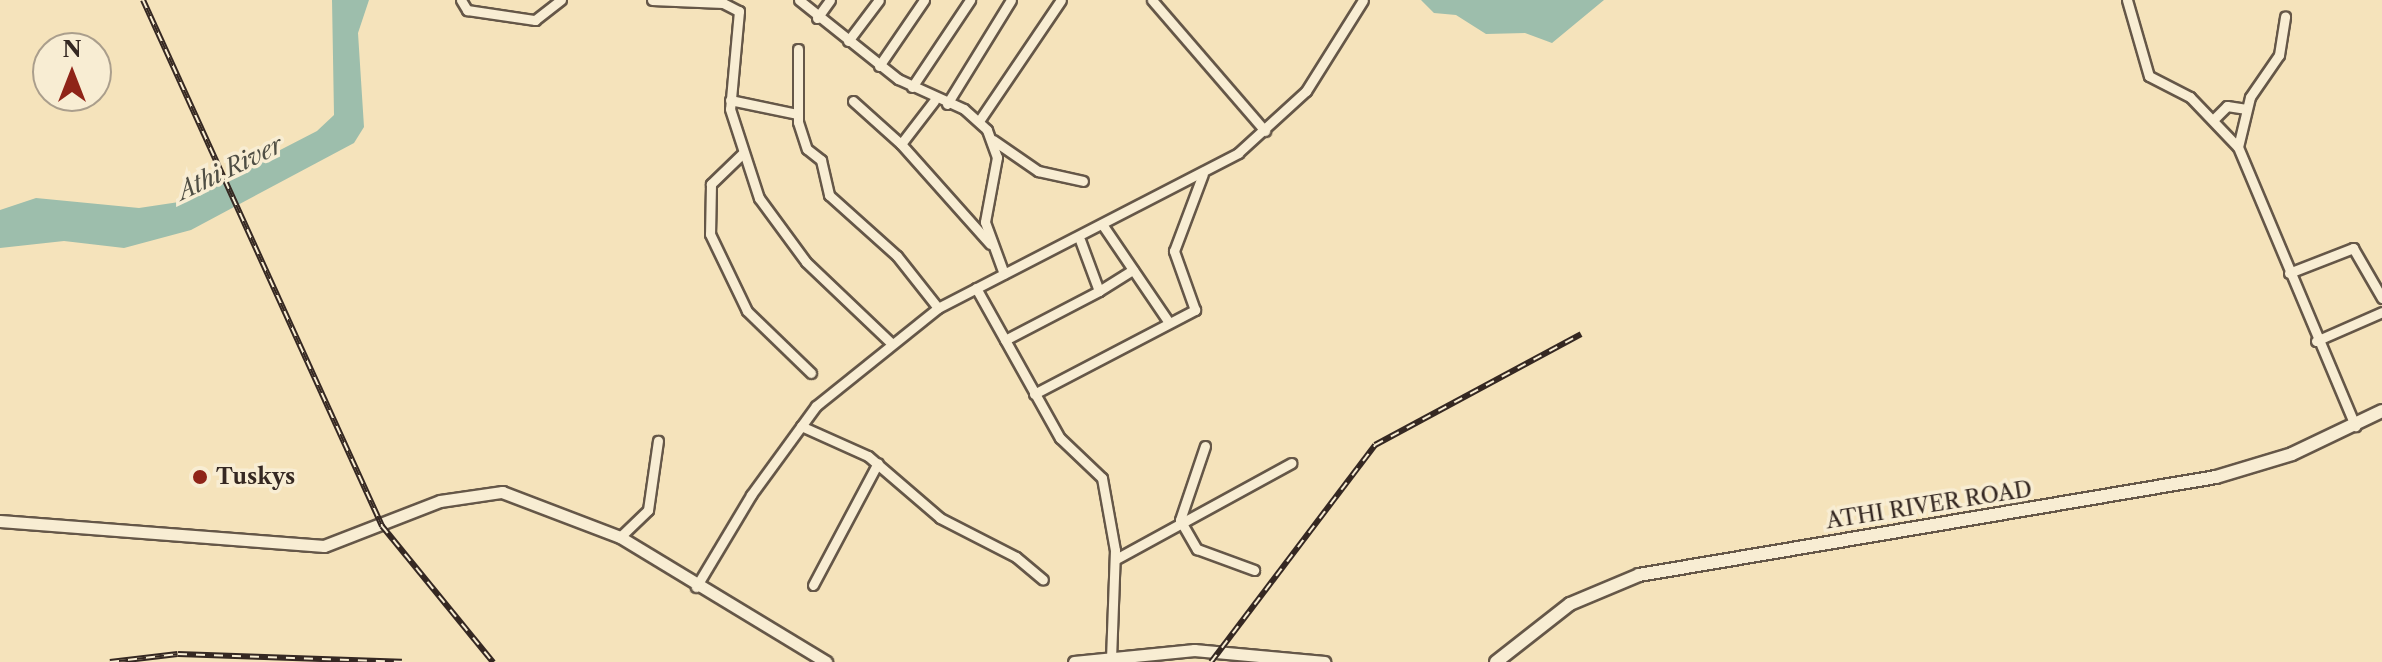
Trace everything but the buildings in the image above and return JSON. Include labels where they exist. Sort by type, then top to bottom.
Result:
[{"type":"main road","name":"ATHI RIVER ROAD","points":[[1496,662],[1570,604],[1639,575],[2190,482],[2261,465],[2355,426],[2382,411]]},
{"type":"street","points":[[461,0],[467,10],[535,20],[561,0]]},
{"type":"street","points":[[652,0],[723,3],[739,11],[730,100],[743,153],[776,226],[890,342]]},
{"type":"street","points":[[799,0],[817,18],[879,66],[934,101],[947,104],[979,121],[993,140],[1038,171],[1083,181]]},
{"type":"street","points":[[817,18],[830,0]]},
{"type":"street","points":[[848,41],[879,0]]},
{"type":"street","points":[[879,66],[924,0]]},
{"type":"street","points":[[912,87],[970,0]]},
{"type":"street","points":[[947,104],[1011,0]]},
{"type":"street","points":[[979,121],[1061,0]]},
{"type":"street","points":[[1152,0],[1265,131]]},
{"type":"street","points":[[696,588],[801,426],[890,342],[938,308],[1080,240],[1203,174],[1265,131],[1325,67],[1363,0]]},
{"type":"street","points":[[2127,0],[2149,76],[2215,118],[2238,147],[2316,341],[2355,426]]},
{"type":"street","points":[[2238,147],[2245,109],[2279,55],[2285,16]]},
{"type":"street","points":[[798,49],[797,114],[833,201],[897,256],[938,308]]},
{"type":"street","points":[[730,100],[797,114]]},
{"type":"street","points":[[853,101],[901,144],[991,244]]},
{"type":"street","points":[[901,144],[934,101]]},
{"type":"street","points":[[2215,118],[2232,105],[2245,109]]},
{"type":"street","points":[[993,140],[997,164],[985,214],[991,244],[1004,274]]},
{"type":"street","points":[[743,153],[711,184],[710,234],[747,311],[811,373]]},
{"type":"street","points":[[1034,394],[1168,321],[1195,310],[1174,251],[1203,174]]},
{"type":"street","points":[[1104,227],[1168,321]]},
{"type":"street","points":[[1080,240],[1099,291]]},
{"type":"street","points":[[2289,273],[2353,248],[2382,298]]},
{"type":"street","points":[[1005,340],[1133,270]]},
{"type":"street","points":[[976,288],[1060,438],[1100,473],[1116,559],[1111,657]]},
{"type":"street","points":[[2316,341],[2382,312]]},
{"type":"street","points":[[801,426],[878,463],[940,518],[1016,557],[1043,580]]},
{"type":"street","points":[[620,537],[648,510],[658,441]]},
{"type":"street","points":[[1205,446],[1180,520],[1197,549],[1254,570]]},
{"type":"street","points":[[813,585],[878,463]]},
{"type":"street","points":[[1116,559],[1180,520],[1291,463]]},
{"type":"street","points":[[0,521],[324,546],[440,501],[488,490],[546,504],[620,537],[696,588],[826,662]]},
{"type":"street","points":[[1074,662],[1202,650],[1324,662]]},
{"type":"shaded area","points":[[332,0],[369,0],[358,33],[364,127],[354,143],[191,230],[124,248],[64,241],[0,248],[0,210],[36,198],[139,208],[179,202],[317,131],[334,115]]},
{"type":"shaded area","points":[[1421,0],[1604,0],[1552,43],[1525,33],[1486,34],[1456,15],[1434,13]]},
{"type":"railway","points":[[143,0],[382,526],[493,662]]},
{"type":"railway","points":[[1211,662],[1375,445],[1581,334]]},
{"type":"railway","points":[[110,662],[178,654],[402,662]]},
{"type":"place","name":"Tuskys","points":[[200,477]]},
{"type":"water label","name":"Athi River","points":[[230,168]]}]
